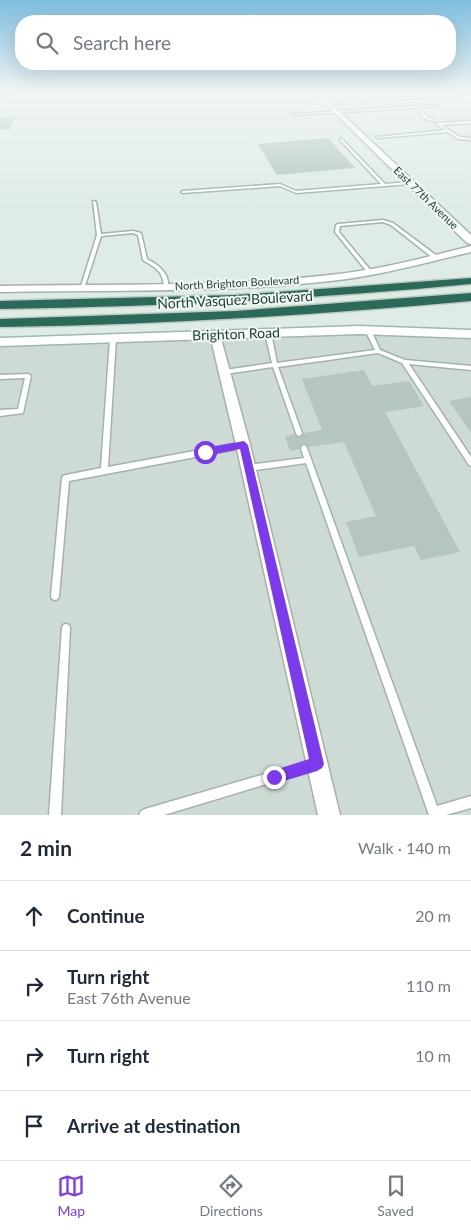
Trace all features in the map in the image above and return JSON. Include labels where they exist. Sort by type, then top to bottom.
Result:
[{"type":"highway","name":"North Vasquez Boulevard","points":[[0,306],[247,299],[471,281]]},
{"type":"highway","name":"North Vasquez Boulevard","points":[[0,322],[207,318],[294,313],[471,298]]},
{"type":"street","name":"East 77th Avenue","points":[[356,131],[471,241]]},
{"type":"street","name":"North Brighton Boulevard","points":[[0,289],[166,287],[304,280],[370,272],[471,249]]},
{"type":"street","name":"Brighton Road","points":[[0,342],[368,330],[471,334]]},
{"type":"street","points":[[215,335],[244,445],[329,815]]},
{"type":"lane","points":[[377,137],[449,132],[459,138],[471,139]]},
{"type":"lane","points":[[341,139],[384,185]]},
{"type":"lane","points":[[183,192],[280,185],[296,192],[410,183]]},
{"type":"lane","points":[[82,289],[100,235],[94,202]]},
{"type":"lane","points":[[370,272],[341,238],[337,232],[338,226],[384,221],[392,224],[435,257]]},
{"type":"lane","points":[[100,235],[133,232],[140,234],[145,260],[159,267],[166,279],[166,287]]},
{"type":"lane","points":[[368,330],[378,351]]},
{"type":"lane","points":[[268,333],[275,365],[299,433]]},
{"type":"lane","points":[[104,471],[113,339]]},
{"type":"lane","points":[[225,372],[378,351],[404,362],[471,368]]},
{"type":"lane","points":[[404,362],[471,464]]},
{"type":"lane","points":[[0,377],[28,376],[21,411],[0,413]]},
{"type":"lane","points":[[55,596],[66,478],[244,445]]},
{"type":"lane","points":[[304,448],[434,813],[471,802]]},
{"type":"lane","points":[[249,468],[308,460]]},
{"type":"lane","points":[[55,815],[66,628]]},
{"type":"lane","points":[[145,815],[317,764]]},
{"type":"shaded area","points":[[244,334],[471,334],[471,815],[0,815],[0,342]]},
{"type":"building","points":[[328,138],[355,168],[277,175],[258,144]]},
{"type":"building","points":[[364,370],[372,386],[409,381],[424,406],[385,412],[460,552],[421,560],[414,546],[359,557],[346,522],[376,516],[344,442],[309,447],[303,443],[299,449],[290,451],[285,436],[294,434],[300,438],[304,433],[322,430],[302,379]]},
{"type":"building","points":[[471,397],[471,433],[449,401]]},
{"type":"route","points":[[205,452],[244,445],[317,764],[274,777]]}]
